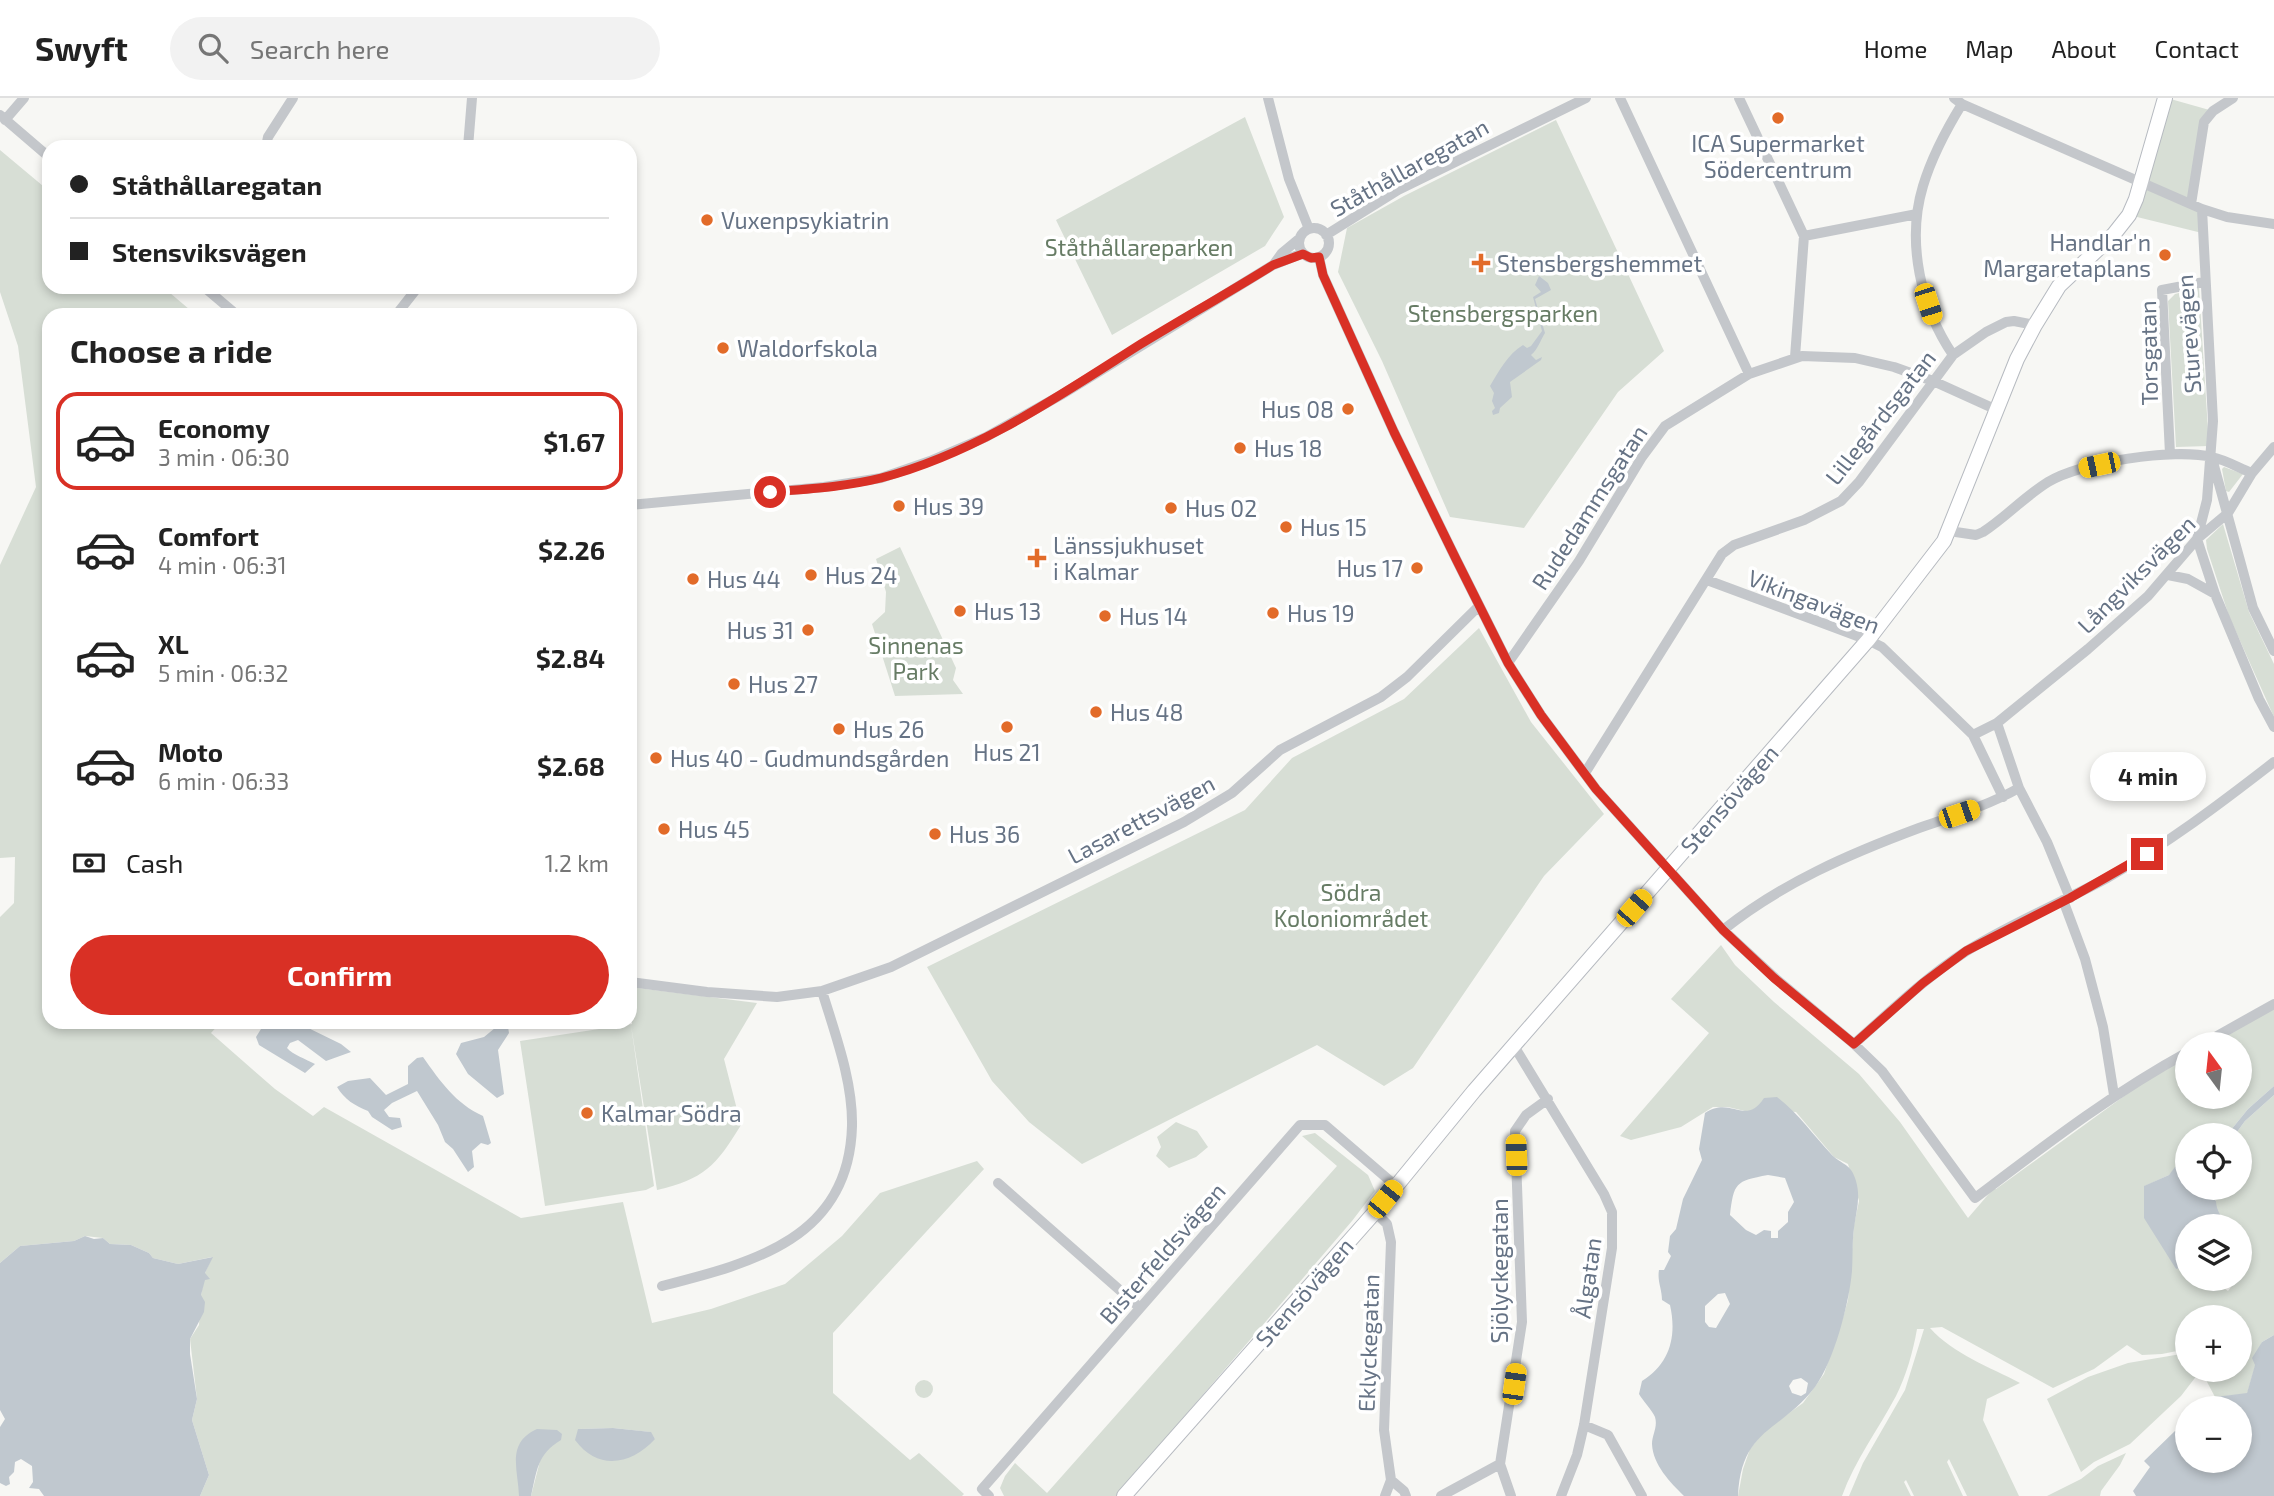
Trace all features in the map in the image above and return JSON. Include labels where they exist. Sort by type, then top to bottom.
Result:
[{"type":"street","points":[[24,98],[3,117],[42,151]]},
{"type":"street","points":[[268,140],[293,98]]},
{"type":"street","points":[[469,140],[472,98]]},
{"type":"street","points":[[1268,98],[1289,179],[1309,229]]},
{"type":"street","name":"Ståthållaregatan","points":[[1326,235],[1398,190],[1586,98]]},
{"type":"street","points":[[1620,98],[1749,374]]},
{"type":"street","points":[[1739,98],[1804,236],[1795,357]]},
{"type":"street","name":"Stensövägen","points":[[1124,1496],[1375,1212],[1474,1091],[1868,640],[1944,541],[2017,359],[2035,325],[2059,286],[2115,234],[2129,215],[2165,98]]},
{"type":"street","points":[[2191,204],[2204,122],[2213,111],[2233,98]]},
{"type":"street","points":[[1954,355],[1934,325],[1921,284],[1916,245],[1917,214],[1922,187],[1958,101],[2202,209],[2227,217],[2274,224]]},
{"type":"street","name":"Sturevägen","points":[[2197,539],[2207,500],[2213,421],[2202,209]]},
{"type":"street","points":[[1804,236],[1917,214]]},
{"type":"street","name":"Ståthållaregatan","points":[[1273,265],[1282,253],[1309,229],[1318,229],[1326,235],[1328,248],[1319,257]]},
{"type":"street","points":[[1300,238],[1299,246],[1303,254],[1311,258],[1319,257],[1323,275],[1394,432],[1508,663],[1541,715],[1596,789],[1723,930],[1882,1071],[1975,1198],[2114,1095],[2175,1060]]},
{"type":"street","name":"Ståthållaregatan","points":[[637,504],[824,487],[881,478],[930,461],[986,437],[1060,396],[1273,265],[1303,254]]},
{"type":"street","name":"Torsgatan","points":[[2171,454],[2162,290],[2204,282]]},
{"type":"street","points":[[212,294],[229,308]]},
{"type":"street","points":[[402,308],[412,294]]},
{"type":"street","name":"Lillegårdsgatan","points":[[1585,773],[1722,554],[1734,545],[1804,520],[1840,501],[1859,482],[1954,355],[1986,332],[2006,322],[2035,325]]},
{"type":"street","name":"Rudedammsgatan","points":[[1508,663],[1579,561],[1642,457],[1665,426],[1749,374],[1795,357],[1855,358],[1894,367],[1933,381],[1997,410]]},
{"type":"street","name":"Långviksvägen","points":[[1973,735],[1997,723],[2148,596],[2197,539],[2228,513],[2252,473],[2274,447]]},
{"type":"street","points":[[1949,531],[1976,535],[1983,532],[2043,486],[2074,471],[2171,454],[2212,457],[2252,473]]},
{"type":"street","name":"Sturevägen","points":[[2212,457],[2253,608],[2274,651]]},
{"type":"street","points":[[2197,539],[2215,594],[2259,699],[2274,727]]},
{"type":"street","points":[[2168,575],[2188,579],[2215,594]]},
{"type":"street","name":"Vikingavägen","points":[[1707,580],[1882,647],[1973,735],[2003,797]]},
{"type":"street","name":"Lasarettsvägen","points":[[637,983],[777,997],[822,991],[891,967],[1184,822],[1217,803],[1280,750],[1381,697],[1408,677],[1479,606]]},
{"type":"street","points":[[1997,723],[2019,788],[2047,842],[2067,899],[2103,1027],[2114,1095]]},
{"type":"street","points":[[1854,1044],[1923,983],[1966,951],[2067,899],[2166,843],[2274,762]]},
{"type":"street","points":[[1723,930],[1753,906],[1797,879],[1863,850],[2003,797],[2019,788]]},
{"type":"street","points":[[662,1286],[720,1271],[773,1251],[810,1226],[833,1197],[848,1168],[852,1125],[846,1076],[822,991]]},
{"type":"street","points":[[2224,1032],[2274,1004]]},
{"type":"street","name":"Ålgatan","points":[[1514,1046],[1548,1099],[1612,1212],[1612,1248],[1584,1425],[1577,1455],[1561,1496]]},
{"type":"street","name":"Sjölyckegatan","points":[[1511,1496],[1500,1464],[1522,1322],[1515,1131],[1526,1115],[1548,1099]]},
{"type":"street","name":"Bisterfeldsvägen","points":[[983,1494],[1139,1307],[1300,1125],[1325,1125],[1395,1186]]},
{"type":"street","points":[[998,1183],[1139,1307]]},
{"type":"street","name":"Eklyckegatan","points":[[1375,1212],[1387,1224],[1391,1242],[1384,1430],[1391,1480],[1385,1496]]},
{"type":"street","points":[[1584,1425],[1608,1435],[1642,1496]]},
{"type":"street","points":[[1441,1496],[1500,1464]]},
{"type":"street","points":[[1391,1480],[1406,1496]]},
{"type":"green space","points":[[2167,98],[2213,111],[2204,122],[2191,204],[2202,209],[2202,233],[2129,215]]},
{"type":"green space","name":"Ståthållareparken","points":[[1245,117],[1284,217],[1265,246],[1112,335],[1056,220]]},
{"type":"green space","name":"Stensbergsparken","points":[[1556,120],[1664,351],[1618,392],[1524,528],[1450,517],[1382,361],[1338,272],[1347,228],[1404,196]]},
{"type":"green space","points":[[0,150],[42,185],[42,294],[171,294],[188,308],[42,308],[42,1029],[215,1029],[211,1033],[275,1089],[313,1116],[324,1107],[521,1218],[623,1202],[652,1323],[711,1309],[785,1284],[842,1236],[880,1193],[977,1161],[984,1169],[833,1333],[833,1393],[910,1460],[919,1453],[964,1494],[962,1496],[531,1496],[541,1457],[550,1447],[557,1430],[519,1480],[519,1496],[200,1496],[209,1475],[192,1420],[197,1399],[190,1339],[199,1325],[205,1273],[212,1257],[178,1264],[153,1258],[149,1253],[131,1245],[110,1244],[103,1238],[85,1236],[74,1241],[20,1246],[0,1263],[0,917],[14,903],[15,857],[0,858],[0,565],[36,487],[18,346],[0,292]],"holes":[[[613,1428],[650,1432],[655,1439],[578,1429]]]},
{"type":"green space","points":[[2199,288],[2209,446],[2176,447],[2168,301],[2175,294]]},
{"type":"green space","points":[[2224,467],[2243,474],[2229,492],[2226,491],[2222,469]]},
{"type":"green space","points":[[2223,524],[2249,612],[2274,664],[2274,717],[2229,616],[2207,549],[2206,540]]},
{"type":"green space","name":"Sinnenas Park","points":[[900,547],[956,668],[953,680],[963,694],[895,696],[872,624],[885,612],[886,592],[876,559]]},
{"type":"green space","name":"Södra Koloniområdet","points":[[1479,628],[1531,722],[1604,814],[1544,876],[1413,1068],[1384,1086],[1317,1045],[1082,1164],[1029,1122],[992,1081],[927,967],[1245,810],[1292,758],[1404,699]]},
{"type":"green space","points":[[1721,945],[1735,965],[1774,1002],[1859,1074],[1900,1122],[1968,1218],[1993,1189],[2160,1070],[2175,1062],[2175,1110],[2247,1110],[2237,1123],[2175,1123],[2175,1170],[2145,1186],[2175,1266],[2175,1291],[2252,1291],[2252,1214],[2219,1214],[2215,1200],[2252,1200],[2252,1123],[2244,1123],[2274,1095],[2274,1335],[2262,1342],[2252,1377],[2252,1305],[2175,1305],[2175,1351],[2142,1355],[2127,1345],[2094,1369],[2053,1388],[1942,1327],[1930,1328],[1961,1353],[2020,1383],[1987,1399],[1983,1420],[2019,1496],[1967,1496],[1949,1459],[1947,1462],[1963,1496],[1914,1496],[1906,1480],[1904,1482],[1911,1496],[1849,1496],[1863,1463],[1905,1390],[1924,1329],[1917,1329],[1900,1388],[1860,1458],[1842,1496],[1738,1496],[1750,1449],[1764,1431],[1803,1403],[1824,1374],[1848,1300],[1854,1225],[1859,1201],[1848,1164],[1834,1157],[1796,1112],[1757,1109],[1749,1112],[1713,1107],[1681,1127],[1631,1140],[1620,1136],[1709,1033],[1671,999]]},
{"type":"green space","points":[[637,988],[757,1003],[724,1059],[741,1125],[724,1151],[707,1169],[686,1181],[657,1190],[632,1029],[637,1029]]},
{"type":"green space","points":[[2274,1009],[2274,1086],[2252,1105],[2252,1032],[2232,1032]]},
{"type":"green space","points":[[599,1029],[632,1029],[654,1186],[646,1190],[545,1206],[520,1041]]},
{"type":"green space","points":[[1176,1122],[1197,1131],[1208,1147],[1196,1157],[1169,1168],[1156,1156],[1161,1147],[1157,1137]]},
{"type":"green space","points":[[1315,1133],[1368,1175],[1375,1191],[1352,1221],[1116,1496],[1004,1496],[1000,1488],[1015,1463],[1047,1493],[1337,1166],[1302,1136]]},
{"type":"green space","points":[[2175,1355],[2175,1382],[2192,1382],[2181,1396],[2175,1396],[2175,1402],[2130,1444],[2094,1462],[2081,1472],[2047,1399],[2088,1377],[2128,1363]]},
{"type":"green space","points":[[920,1380],[928,1380],[933,1389],[931,1396],[920,1398],[915,1393],[915,1385]]},
{"type":"green space","points":[[2207,1382],[2250,1382],[2247,1394],[2214,1396]]},
{"type":"green space","points":[[2126,1453],[2100,1496],[2047,1496],[2081,1479],[2098,1466]]},
{"type":"shaded area","points":[[1539,276],[1548,283],[1551,290],[1535,299],[1545,333],[1531,355],[1536,360],[1542,357],[1510,382],[1512,397],[1500,408],[1499,413],[1493,415],[1494,393],[1490,386],[1513,353],[1523,345],[1527,348],[1531,346],[1542,331],[1533,297],[1541,292],[1535,285]]},
{"type":"shaded area","points":[[261,1029],[310,1029],[351,1052],[326,1061],[298,1040],[290,1043],[287,1048],[315,1064],[305,1073],[259,1045],[256,1037]]},
{"type":"shaded area","points":[[494,1029],[508,1029],[509,1033],[498,1050],[504,1094],[497,1098],[468,1074],[456,1054],[461,1043],[484,1037]]},
{"type":"shaded area","points":[[423,1057],[457,1098],[483,1116],[491,1143],[481,1143],[472,1151],[474,1167],[468,1172],[445,1142],[417,1091],[384,1110],[389,1117],[400,1118],[402,1127],[392,1130],[372,1117],[368,1111],[350,1102],[337,1087],[348,1081],[370,1078],[386,1095],[408,1084],[408,1066],[417,1058]]},
{"type":"shaded area","points":[[2274,1086],[2274,1095],[2244,1123],[2237,1123],[2247,1110],[2252,1110],[2252,1105]]},
{"type":"shaded area","points":[[1777,1097],[1854,1175],[1858,1199],[1848,1299],[1840,1332],[1822,1376],[1802,1402],[1755,1443],[1741,1474],[1738,1496],[1684,1496],[1668,1479],[1655,1459],[1652,1444],[1655,1417],[1639,1394],[1642,1381],[1652,1374],[1665,1358],[1672,1338],[1670,1305],[1662,1300],[1659,1270],[1664,1270],[1671,1256],[1668,1252],[1670,1236],[1676,1229],[1683,1199],[1702,1160],[1699,1149],[1705,1113],[1723,1107],[1750,1110],[1764,1098]],"holes":[[[1768,1175],[1785,1178],[1794,1202],[1788,1212],[1788,1222],[1778,1231],[1778,1238],[1771,1238],[1771,1231],[1764,1230],[1756,1235],[1746,1230],[1730,1215],[1738,1185],[1749,1179]],[[1725,1293],[1730,1304],[1716,1328],[1709,1327],[1705,1322],[1705,1306],[1718,1294]],[[1801,1378],[1808,1383],[1806,1393],[1801,1396],[1792,1393],[1789,1386],[1793,1380]]]},
{"type":"shaded area","points":[[2175,1167],[2175,1200],[2215,1200],[2220,1214],[2175,1214],[2175,1267],[2144,1218],[2144,1186],[2169,1175]]},
{"type":"shaded area","points":[[85,1236],[103,1238],[110,1244],[131,1245],[149,1253],[153,1258],[178,1264],[213,1257],[205,1273],[210,1279],[205,1280],[201,1295],[205,1302],[204,1312],[190,1339],[197,1399],[192,1420],[209,1475],[200,1496],[44,1496],[39,1489],[29,1488],[33,1482],[32,1466],[21,1459],[15,1462],[14,1472],[9,1477],[10,1484],[6,1486],[0,1483],[0,1427],[5,1419],[0,1410],[0,1263],[20,1246],[74,1241]]},
{"type":"shaded area","points":[[2274,1335],[2274,1496],[2136,1496],[2133,1491],[2150,1467],[2144,1461],[2175,1431],[2175,1473],[2252,1473],[2252,1396],[2223,1396],[2247,1393],[2255,1365],[2252,1358],[2262,1342]]},
{"type":"shaded area","points":[[613,1428],[651,1432],[655,1439],[636,1454],[615,1461],[594,1457],[575,1440],[578,1429]]},
{"type":"shaded area","points":[[537,1429],[557,1430],[562,1434],[561,1440],[543,1457],[531,1496],[519,1496],[517,1449],[527,1435]]},
{"type":"place","name":"ICA Supermarket Södercentrum","points":[[1778,118]]},
{"type":"place","name":"Vuxenpsykiatrin","points":[[707,220]]},
{"type":"place","name":"Handlar'n Margaretaplans","points":[[2165,255]]},
{"type":"place","name":"Stensbergshemmet","points":[[1481,263]]},
{"type":"place","name":"Waldorfskola","points":[[723,348]]},
{"type":"place","name":"Hus 08","points":[[1348,409]]},
{"type":"place","name":"Hus 18","points":[[1240,448]]},
{"type":"place","name":"Hus 39","points":[[899,506]]},
{"type":"place","name":"Hus 02","points":[[1171,508]]},
{"type":"place","name":"Hus 15","points":[[1286,527]]},
{"type":"place","name":"Länssjukhuset i Kalmar","points":[[1037,558]]},
{"type":"place","name":"Hus 17","points":[[1417,568]]},
{"type":"place","name":"Hus 24","points":[[811,575]]},
{"type":"place","name":"Hus 44","points":[[693,579]]},
{"type":"place","name":"Hus 13","points":[[960,611]]},
{"type":"place","name":"Hus 19","points":[[1273,613]]},
{"type":"place","name":"Hus 14","points":[[1105,616]]},
{"type":"place","name":"Hus 31","points":[[808,630]]},
{"type":"place","name":"Hus 27","points":[[734,684]]},
{"type":"place","name":"Hus 48","points":[[1096,712]]},
{"type":"place","name":"Hus 21","points":[[1007,727]]},
{"type":"place","name":"Hus 26","points":[[839,729]]},
{"type":"place","name":"Hus 40 - Gudmundsgården","points":[[656,758]]},
{"type":"place","name":"Hus 45","points":[[664,829]]},
{"type":"place","name":"Hus 36","points":[[935,834]]},
{"type":"place","name":"Kalmar Södra","points":[[587,1113]]},
{"type":"route","points":[[770,492],[881,478],[930,461],[986,437],[1060,396],[1273,265],[1303,254],[1311,258],[1319,257],[1323,275],[1394,432],[1508,663],[1541,715],[1596,789],[1723,930],[1774,978],[1854,1044],[1923,983],[1966,951],[2070,898],[2147,854]]}]
